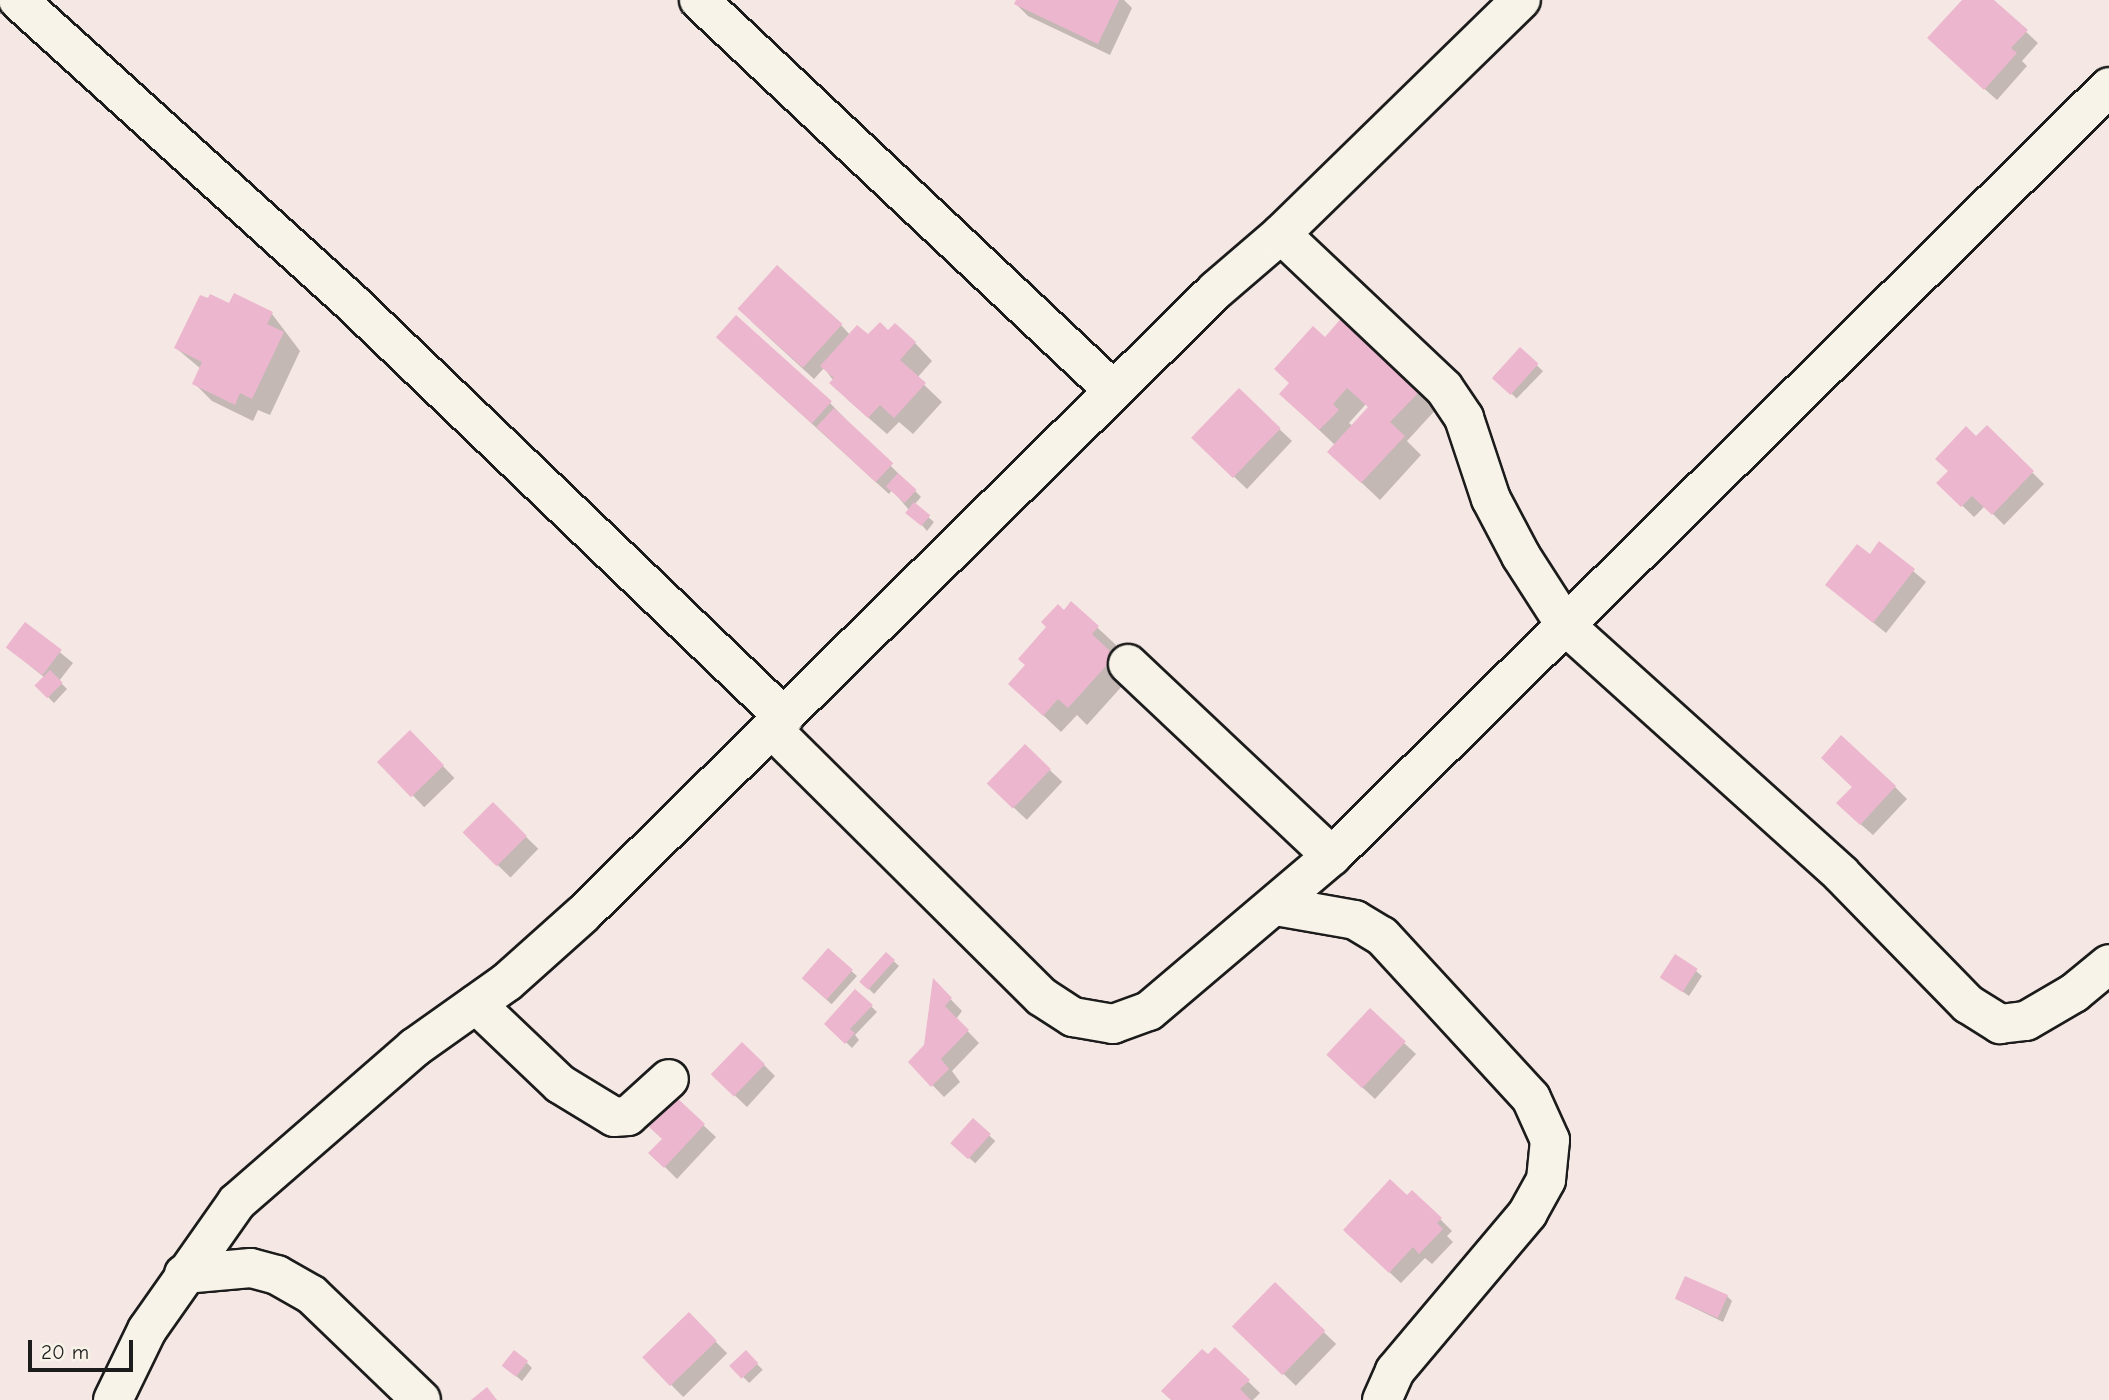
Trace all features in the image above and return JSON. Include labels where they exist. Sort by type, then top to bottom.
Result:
[{"type":"street","points":[[18,0],[361,311],[778,723],[1042,997],[1073,1017],[1113,1024],[1149,1011],[1332,856],[2109,87]]},
{"type":"street","points":[[699,0],[1114,391]]},
{"type":"street","points":[[113,1400],[147,1330],[237,1202],[414,1048],[476,1004],[583,914],[1216,290],[1281,234],[1521,0]]},
{"type":"street","points":[[1281,234],[1444,388],[1464,418],[1491,499],[1521,556],[1566,626],[1842,874],[1985,1018],[2000,1024],[2026,1021],[2074,993],[2109,964]]},
{"type":"street","points":[[1128,664],[1332,856]]},
{"type":"street","points":[[1276,906],[1355,920],[1382,936],[1531,1098],[1550,1140],[1546,1180],[1528,1213],[1395,1371],[1382,1400]]},
{"type":"street","points":[[476,1004],[560,1084],[606,1114],[628,1116],[669,1079]]},
{"type":"street","points":[[184,1274],[251,1268],[277,1275],[312,1295],[421,1400]]},
{"type":"building","points":[[1016,0],[1119,0],[1098,44],[1014,4]]},
{"type":"building","points":[[1962,0],[1994,0],[2028,30],[2011,48],[2017,53],[1984,90],[1927,38]]},
{"type":"building","points":[[777,265],[842,324],[803,368],[738,309]]},
{"type":"building","points":[[234,293],[273,312],[267,324],[284,332],[252,399],[240,393],[235,405],[192,384],[202,362],[174,348],[200,295],[208,298],[210,294],[229,303]]},
{"type":"building","points":[[1345,314],[1424,387],[1390,422],[1405,436],[1361,483],[1327,452],[1368,407],[1347,388],[1333,404],[1339,410],[1319,430],[1279,394],[1289,383],[1274,369],[1313,326],[1325,337]]},
{"type":"building","points":[[736,315],[832,401],[812,424],[716,337]]},
{"type":"building","points":[[880,322],[888,330],[895,323],[916,342],[900,360],[926,383],[894,418],[880,405],[868,418],[829,383],[834,378],[820,366],[857,325],[868,334]]},
{"type":"building","points":[[1520,347],[1539,364],[1510,395],[1492,378]]},
{"type":"building","points":[[1239,388],[1281,428],[1233,478],[1191,438]]},
{"type":"building","points":[[834,408],[893,463],[876,482],[816,427]]},
{"type":"building","points":[[1987,425],[2034,471],[1992,515],[1972,496],[1961,507],[1936,483],[1948,471],[1935,459],[1966,426],[1976,436]]},
{"type":"building","points":[[898,473],[917,490],[905,503],[886,486]]},
{"type":"building","points":[[914,502],[930,515],[922,526],[905,513]]},
{"type":"building","points":[[1879,541],[1915,569],[1873,623],[1825,585],[1857,544],[1870,554]]},
{"type":"building","points":[[1071,601],[1099,626],[1092,634],[1115,656],[1068,708],[1058,699],[1043,716],[1008,684],[1025,665],[1018,659],[1046,627],[1041,622],[1058,604],[1064,610]]},
{"type":"building","points":[[25,622],[62,650],[42,675],[6,648]]},
{"type":"building","points":[[50,670],[63,683],[47,698],[34,686]]},
{"type":"building","points":[[410,730],[444,765],[411,797],[377,762]]},
{"type":"building","points":[[1841,735],[1896,786],[1860,825],[1836,803],[1852,787],[1821,758]]},
{"type":"building","points":[[1025,744],[1051,769],[1013,809],[987,784]]},
{"type":"building","points":[[493,802],[527,836],[497,866],[463,832]]},
{"type":"building","points":[[828,948],[853,970],[827,1000],[802,978]]},
{"type":"building","points":[[886,952],[895,960],[868,990],[859,982]]},
{"type":"building","points":[[1675,954],[1698,969],[1682,992],[1660,977]]},
{"type":"building","points":[[933,978],[952,998],[945,1006],[969,1030],[941,1059],[949,1069],[931,1087],[908,1062],[924,1045]]},
{"type":"building","points":[[855,989],[873,1005],[850,1029],[855,1033],[845,1044],[824,1024]]},
{"type":"building","points":[[1370,1008],[1406,1041],[1362,1088],[1326,1055]]},
{"type":"building","points":[[742,1042],[765,1064],[734,1097],[711,1074]]},
{"type":"building","points":[[676,1097],[705,1124],[664,1168],[648,1153],[662,1139],[649,1127]]},
{"type":"building","points":[[973,1118],[991,1134],[968,1159],[950,1143]]},
{"type":"building","points":[[1390,1179],[1407,1195],[1412,1190],[1442,1218],[1437,1223],[1443,1229],[1419,1254],[1413,1247],[1389,1273],[1343,1230]]},
{"type":"building","points":[[1685,1276],[1728,1295],[1718,1318],[1675,1299]]},
{"type":"building","points":[[1275,1282],[1325,1331],[1282,1375],[1232,1327]]},
{"type":"building","points":[[689,1312],[717,1341],[670,1386],[642,1357]]},
{"type":"building","points":[[1215,1347],[1250,1380],[1240,1389],[1251,1400],[1171,1400],[1161,1391],[1202,1349],[1208,1354]]},
{"type":"building","points":[[514,1350],[528,1361],[516,1377],[502,1366]]},
{"type":"building","points":[[746,1350],[758,1363],[741,1379],[729,1366]]},
{"type":"building","points":[[487,1387],[497,1400],[471,1400]]}]
